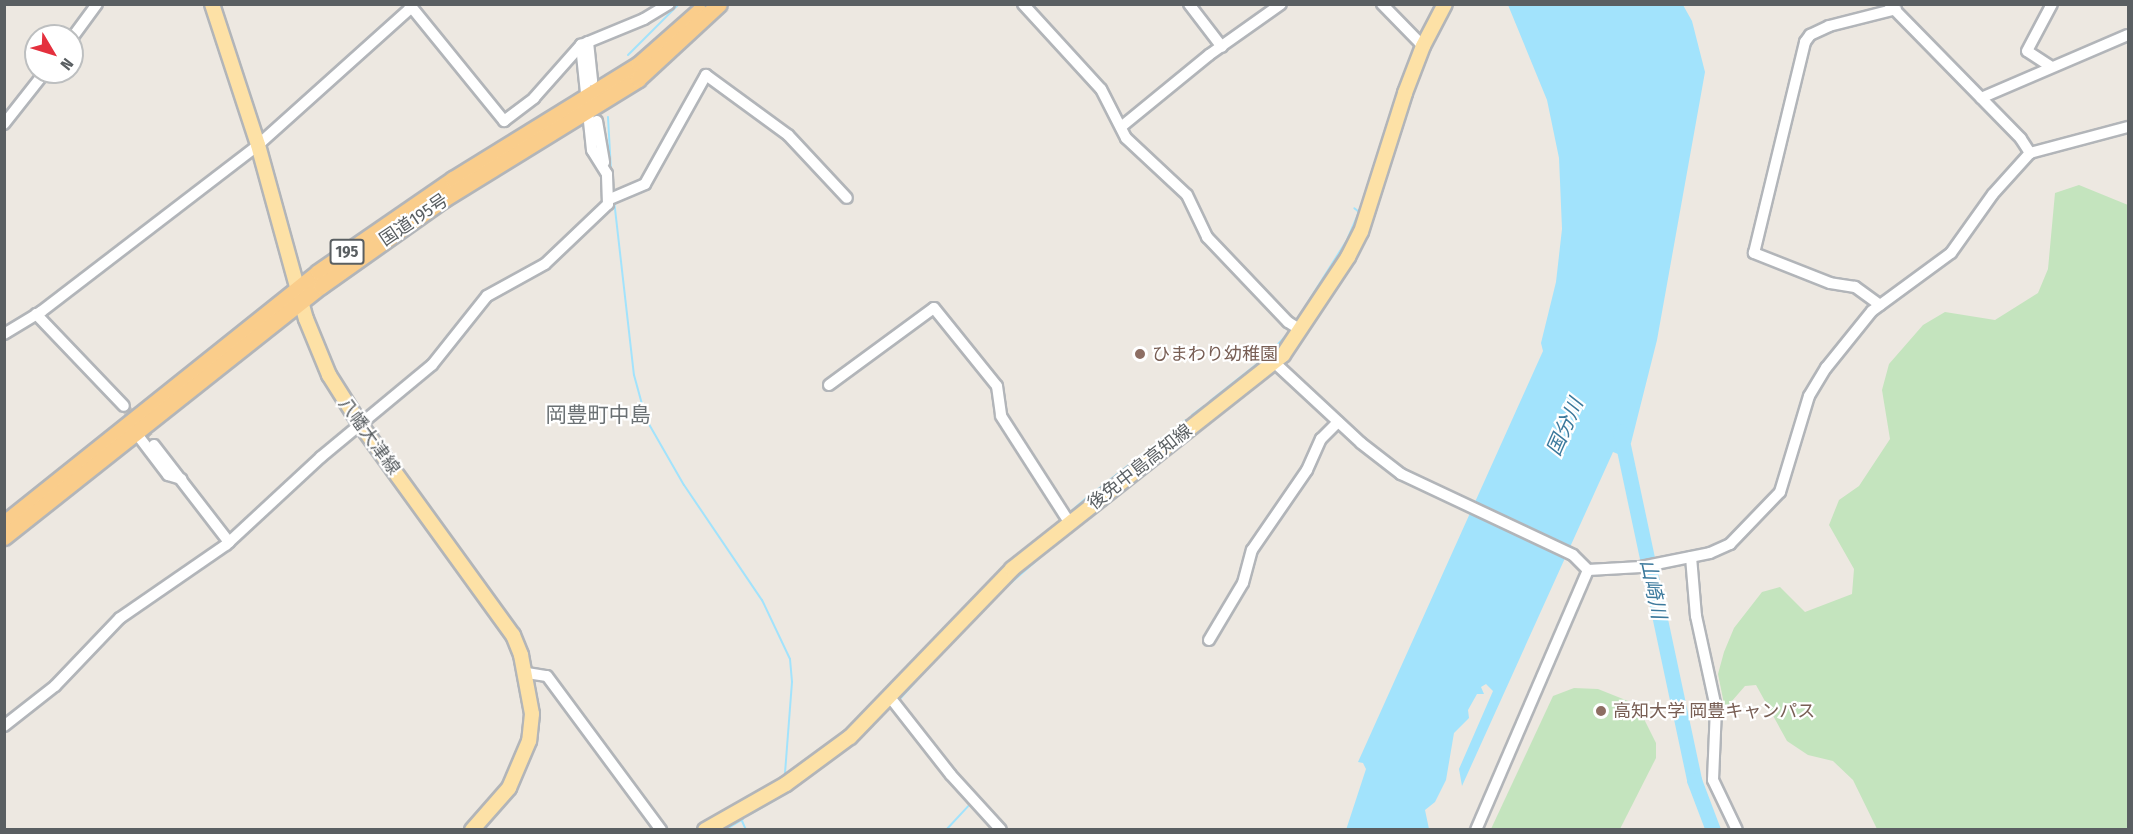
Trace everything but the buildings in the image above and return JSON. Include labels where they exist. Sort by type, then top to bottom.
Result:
[{"type":"highway","name":"国道195号","points":[[590,111],[705,4]]},
{"type":"highway","name":"国道195号","points":[[4,537],[132,429],[300,295],[444,199],[590,111],[666,57],[719,4]]},
{"type":"highway","name":"国道195号","points":[[4,523],[132,429]]},
{"type":"main road","name":"八幡大津線","points":[[213,4],[258,145],[300,295],[329,375],[360,424],[513,635],[526,673],[532,714],[529,741],[509,788],[472,830]]},
{"type":"main road","name":"後免中島高知線","points":[[705,830],[815,765],[850,737],[973,606],[1069,522],[1275,363],[1301,330],[1361,232],[1423,46],[1445,4]]},
{"type":"street","points":[[83,24],[98,4]]},
{"type":"street","points":[[4,334],[36,314],[258,145],[410,6],[504,121],[534,98],[584,43],[645,19],[669,4]]},
{"type":"street","points":[[1023,4],[1101,89],[1126,138],[1187,195],[1214,246],[1301,330]]},
{"type":"street","points":[[1189,4],[1222,47]]},
{"type":"street","points":[[1121,127],[1222,47],[1281,4]]},
{"type":"street","points":[[1382,4],[1423,46]]},
{"type":"street","points":[[2050,66],[2027,51],[2052,4]]},
{"type":"street","points":[[1880,304],[1855,287],[1830,283],[1754,253],[1805,42],[1810,35],[1829,26],[1893,7],[1981,98],[2030,153]]},
{"type":"street","points":[[1981,98],[2037,76],[2050,66],[2128,35]]},
{"type":"street","points":[[584,43],[592,81]]},
{"type":"street","points":[[584,43],[592,150],[607,174],[612,198]]},
{"type":"street","points":[[4,726],[55,686],[120,618],[229,542],[360,424],[432,364],[487,296],[545,264],[612,198],[645,184],[706,75],[788,135],[847,198]]},
{"type":"street","points":[[4,124],[36,84]]},
{"type":"street","points":[[1588,570],[1641,567],[1691,557],[1730,544],[1774,501],[1784,484],[1803,411],[1818,379],[1880,304],[1952,253],[1993,194],[2030,153],[2128,127]]},
{"type":"street","points":[[829,385],[934,308],[997,386],[1001,416],[1069,522]]},
{"type":"street","points":[[36,314],[124,406]]},
{"type":"street","points":[[1275,363],[1338,422],[1401,474],[1580,560],[1588,570]]},
{"type":"street","points":[[1209,640],[1244,583],[1252,550],[1307,470],[1321,439],[1338,422]]},
{"type":"street","points":[[132,429],[168,475],[181,479]]},
{"type":"street","points":[[154,445],[229,542]]},
{"type":"street","points":[[1691,557],[1696,616],[1716,708],[1713,780],[1737,830]]},
{"type":"street","points":[[1476,830],[1588,570]]},
{"type":"street","points":[[526,673],[546,676],[661,830]]},
{"type":"street","points":[[890,696],[951,775],[1001,830]]},
{"type":"green space","points":[[2079,185],[2128,205],[2128,829],[1877,829],[1853,780],[1833,761],[1808,755],[1787,741],[1756,685],[1745,686],[1725,709],[1718,674],[1724,652],[1734,628],[1762,592],[1780,587],[1805,612],[1852,594],[1854,569],[1829,525],[1839,500],[1859,486],[1890,439],[1882,390],[1889,364],[1923,325],[1945,312],[1995,320],[2038,293],[2048,269],[2055,193]]},
{"type":"green space","points":[[1574,688],[1598,689],[1628,701],[1643,717],[1656,743],[1656,758],[1620,829],[1491,829],[1553,696]]},
{"type":"water","name":"国分川","points":[[1508,5],[1683,5],[1692,21],[1705,72],[1657,340],[1631,443],[1618,454],[1613,452],[1462,786],[1459,769],[1493,691],[1486,684],[1481,687],[1484,694],[1477,694],[1468,710],[1469,718],[1454,733],[1446,780],[1435,802],[1425,810],[1429,829],[1346,830],[1366,769],[1363,763],[1358,762],[1543,351],[1541,343],[1556,282],[1562,229],[1559,158],[1547,100]]},
{"type":"waterway","points":[[628,55],[679,4]]},
{"type":"waterway","points":[[608,117],[611,170]]},
{"type":"waterway","points":[[614,200],[634,375],[646,419],[684,485],[762,600],[790,659],[792,682],[785,774]]},
{"type":"waterway","points":[[1296,321],[1347,240],[1359,212],[1354,208]]},
{"type":"waterway","points":[[1210,401],[1266,357],[1291,330]]},
{"type":"waterway","points":[[1192,415],[1204,406]]},
{"type":"waterway","points":[[1097,490],[1186,420]]},
{"type":"waterway","name":"山崎川","points":[[1620,431],[1694,780],[1713,830]]},
{"type":"waterway","points":[[1069,513],[1091,494]]},
{"type":"waterway","points":[[989,602],[1076,526]]},
{"type":"waterway","points":[[898,701],[954,639]]},
{"type":"waterway","points":[[747,816],[787,793]]},
{"type":"waterway","points":[[946,830],[971,803]]},
{"type":"waterway","points":[[725,830],[743,819]]},
{"type":"waterway","points":[[742,821],[746,830]]},
{"type":"tunnel","points":[[124,406],[154,445]]},
{"type":"place","name":"ひまわり幼稚園","points":[[1140,354]]},
{"type":"place","name":"高知大学 岡豊キャンパス","points":[[1601,711]]},
{"type":"district","name":"岡豊町中島","points":[[598,415]]}]
